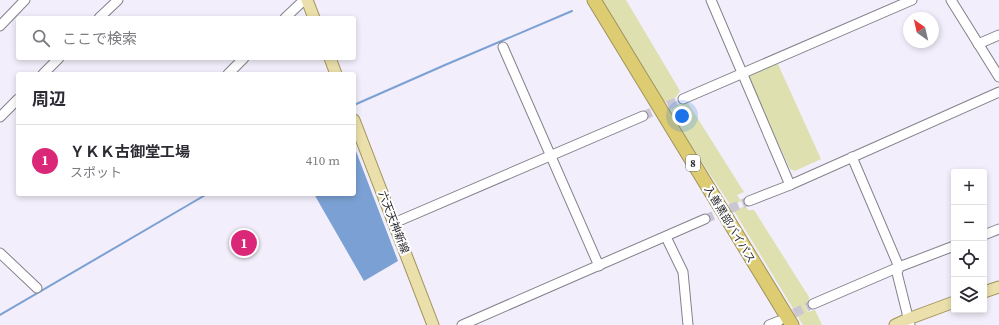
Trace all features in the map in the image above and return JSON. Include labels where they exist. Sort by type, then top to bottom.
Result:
[{"type":"highway","name":"入善黒部バイパス","points":[[594,0],[792,325]]},
{"type":"main road","points":[[305,0],[313,16]]},
{"type":"main road","points":[[331,60],[335,72]]},
{"type":"main road","name":"六天天神新線","points":[[356,125],[433,325]]},
{"type":"main road","points":[[987,291],[999,286]]},
{"type":"main road","points":[[895,325],[909,322],[951,303]]},
{"type":"street","points":[[0,26],[25,0]]},
{"type":"street","points":[[101,16],[118,0]]},
{"type":"street","points":[[287,16],[305,0]]},
{"type":"street","points":[[711,0],[790,185]]},
{"type":"street","points":[[683,99],[912,0]]},
{"type":"street","points":[[951,0],[999,77]]},
{"type":"street","points":[[978,44],[999,35]]},
{"type":"street","points":[[504,47],[599,266]]},
{"type":"street","points":[[45,72],[57,60]]},
{"type":"street","points":[[230,72],[242,60]]},
{"type":"street","points":[[749,201],[790,185],[999,92]]},
{"type":"street","points":[[0,117],[16,101]]},
{"type":"street","points":[[394,223],[643,116]]},
{"type":"street","points":[[852,157],[899,267],[897,273],[909,322]]},
{"type":"street","points":[[462,325],[705,219]]},
{"type":"street","points":[[987,233],[999,229]]},
{"type":"street","points":[[666,237],[683,272],[688,325]]},
{"type":"street","points":[[813,304],[899,267],[951,247]]},
{"type":"street","points":[[0,253],[37,288]]},
{"type":"street","points":[[769,325],[779,321]]},
{"type":"green space","points":[[602,0],[626,0],[680,91],[676,97],[663,103]]},
{"type":"green space","points":[[777,62],[821,159],[795,171],[790,169],[747,76]]},
{"type":"green space","points":[[686,100],[744,192],[737,195],[741,201],[731,206],[667,109]]},
{"type":"green space","points":[[745,206],[748,210],[754,210],[809,297],[809,303],[805,306],[808,312],[815,310],[822,325],[803,325],[734,211]]},
{"type":"water","points":[[356,151],[398,261],[364,281],[315,196],[356,196]]},
{"type":"waterway","points":[[356,104],[572,11]]},
{"type":"waterway","points":[[0,315],[204,196]]},
{"type":"tunnel","points":[[643,116],[683,99]]},
{"type":"tunnel","points":[[705,219],[749,201]]},
{"type":"tunnel","points":[[782,319],[813,304]]},
{"type":"place","name":"ＹＫＫ古御堂工場","points":[[244,243]]}]
